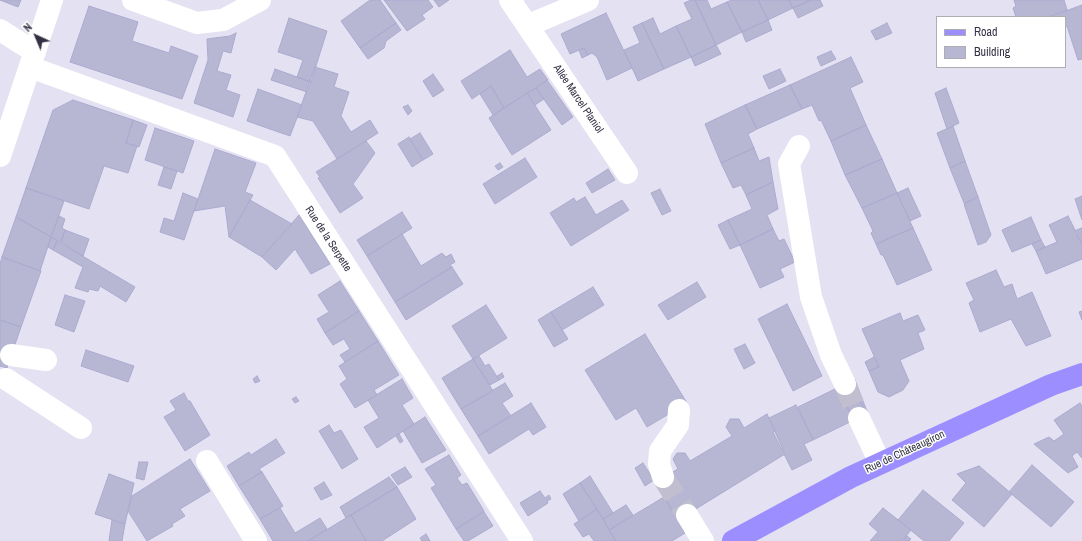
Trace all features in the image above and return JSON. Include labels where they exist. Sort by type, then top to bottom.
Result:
[{"type":"main road","name":"Rue de Châteaugiron","points":[[733,541],[793,507],[880,463],[1051,385],[1082,374]]},
{"type":"street","points":[[0,156],[52,0]]},
{"type":"street","points":[[133,0],[197,23],[223,20],[260,0]]},
{"type":"street","name":"Allée Marcel Planiol","points":[[510,0],[529,25],[627,173]]},
{"type":"street","points":[[529,25],[588,0]]},
{"type":"street","name":"Rue de la Serpette","points":[[0,30],[33,59],[275,156],[522,541]]},
{"type":"street","points":[[799,146],[789,164],[811,297],[831,354],[845,384]]},
{"type":"street","points":[[11,355],[46,360]]},
{"type":"street","points":[[6,379],[81,428]]},
{"type":"street","points":[[663,477],[659,464],[660,451],[678,425],[680,410]]},
{"type":"street","points":[[860,418],[880,463]]},
{"type":"street","points":[[207,461],[256,541]]},
{"type":"street","points":[[686,515],[703,541]]},
{"type":"building","points":[[0,0],[21,0],[18,7]]},
{"type":"building","points":[[370,0],[380,0],[396,23],[360,48],[341,21]]},
{"type":"building","points":[[384,0],[428,0],[433,7],[422,15],[425,19],[407,31]]},
{"type":"building","points":[[434,0],[449,0],[439,7]]},
{"type":"building","points":[[695,0],[716,45],[691,57],[676,26],[692,19],[684,3]]},
{"type":"building","points":[[695,0],[707,0],[711,9],[727,2],[742,32],[716,45]]},
{"type":"building","points":[[732,0],[758,0],[768,20],[742,32],[727,2]]},
{"type":"building","points":[[758,0],[789,0],[793,8],[768,20]]},
{"type":"building","points":[[789,0],[811,0],[793,8]]},
{"type":"building","points":[[811,0],[820,0],[823,6],[798,18],[793,8]]},
{"type":"building","points":[[1014,0],[1064,0],[1067,10],[1050,16],[1016,16],[1013,8],[1016,6]]},
{"type":"building","points":[[1082,5],[1082,59],[1078,60],[1066,26],[1066,16],[1052,16]]},
{"type":"building","points":[[89,6],[138,22],[132,41],[169,53],[171,46],[198,56],[182,99],[70,62]]},
{"type":"building","points":[[606,13],[632,68],[607,80],[597,57],[592,53],[588,55],[584,48],[570,54],[561,34]]},
{"type":"building","points":[[289,18],[327,31],[311,82],[297,77],[303,60],[278,52]]},
{"type":"building","points":[[653,18],[660,34],[676,26],[691,57],[664,69],[642,23]]},
{"type":"building","points":[[768,20],[772,30],[746,42],[742,32]]},
{"type":"building","points":[[396,23],[401,30],[386,41],[384,48],[368,59],[360,48]]},
{"type":"building","points":[[642,23],[664,69],[638,81],[624,50],[640,43],[633,27]]},
{"type":"building","points":[[887,23],[892,33],[876,40],[871,31]]},
{"type":"building","points":[[236,33],[231,53],[223,51],[217,71],[231,75],[226,90],[240,95],[233,117],[194,103],[208,60],[207,39],[230,36]]},
{"type":"building","points":[[716,45],[721,54],[695,66],[691,57]]},
{"type":"building","points":[[584,48],[588,55],[582,58],[579,50]]},
{"type":"building","points":[[510,50],[527,77],[540,69],[548,80],[504,108],[491,86],[472,99],[461,81]]},
{"type":"building","points":[[831,51],[836,59],[821,66],[817,57]]},
{"type":"building","points":[[851,57],[863,82],[850,88],[866,125],[831,141],[821,120],[819,121],[812,105],[802,109],[790,85]]},
{"type":"building","points":[[315,67],[338,74],[334,87],[349,92],[341,116],[351,132],[370,120],[378,133],[337,159],[313,121],[297,117]]},
{"type":"building","points":[[275,69],[311,82],[307,92],[271,80]]},
{"type":"building","points":[[780,69],[786,81],[769,89],[763,76]]},
{"type":"building","points":[[433,74],[444,90],[433,97],[423,81]]},
{"type":"building","points":[[547,80],[573,117],[562,125],[536,88]]},
{"type":"building","points":[[790,85],[802,109],[757,129],[745,105]]},
{"type":"building","points":[[491,86],[504,108],[493,115],[480,94]]},
{"type":"building","points":[[536,88],[544,99],[535,105],[527,93]]},
{"type":"building","points":[[946,88],[959,123],[947,129],[935,93]]},
{"type":"building","points":[[258,89],[302,105],[290,136],[247,121]]},
{"type":"building","points":[[527,93],[551,130],[512,155],[489,118]]},
{"type":"building","points":[[73,100],[133,120],[126,143],[137,146],[128,173],[104,166],[89,209],[26,188],[53,110]]},
{"type":"building","points":[[408,105],[412,111],[408,115],[403,107]]},
{"type":"building","points":[[745,105],[757,129],[748,134],[754,148],[721,163],[705,124]]},
{"type":"building","points":[[133,120],[147,125],[139,147],[126,143]]},
{"type":"building","points":[[866,125],[882,159],[845,175],[831,141]]},
{"type":"building","points":[[953,126],[965,161],[950,168],[937,133]]},
{"type":"building","points":[[155,128],[194,141],[183,173],[145,160]]},
{"type":"building","points":[[420,133],[433,154],[423,160],[410,139]]},
{"type":"building","points":[[409,137],[423,160],[412,167],[398,144]]},
{"type":"building","points":[[366,141],[375,153],[353,184],[363,198],[340,213],[318,178],[320,177],[316,172]]},
{"type":"building","points":[[754,148],[759,161],[769,157],[773,182],[746,195],[741,185],[733,188],[721,163]]},
{"type":"building","points":[[215,149],[256,163],[245,192],[253,195],[229,237],[225,206],[194,211]]},
{"type":"building","points":[[525,158],[537,177],[495,204],[483,184]]},
{"type":"building","points":[[882,159],[897,193],[862,208],[845,175]]},
{"type":"building","points":[[965,161],[978,197],[964,203],[950,168]]},
{"type":"building","points":[[500,163],[503,167],[498,170],[495,166]]},
{"type":"building","points":[[164,167],[177,171],[171,189],[158,185]]},
{"type":"building","points":[[608,169],[615,180],[592,193],[586,183]]},
{"type":"building","points":[[773,182],[778,209],[767,215],[773,229],[740,245],[728,220],[752,209],[746,195]]},
{"type":"building","points":[[26,188],[64,201],[51,237],[16,217]]},
{"type":"building","points":[[908,188],[921,216],[910,221],[897,193]]},
{"type":"building","points":[[660,189],[671,211],[662,215],[651,193]]},
{"type":"building","points":[[183,193],[198,199],[184,240],[160,232],[164,218],[174,221]]},
{"type":"building","points":[[897,193],[913,228],[876,244],[871,233],[873,231],[862,208]]},
{"type":"building","points":[[1082,196],[1082,220],[1075,199]]},
{"type":"building","points":[[585,197],[596,215],[622,200],[629,210],[571,246],[550,213],[574,198],[576,202]]},
{"type":"building","points":[[978,197],[991,235],[986,242],[978,245],[964,204]]},
{"type":"building","points":[[250,200],[292,224],[262,257],[229,237]]},
{"type":"building","points":[[402,212],[412,228],[367,256],[357,240]]},
{"type":"building","points":[[299,215],[330,264],[311,274],[295,249],[276,270],[262,257]]},
{"type":"building","points":[[59,216],[65,219],[62,228],[65,230],[61,242],[51,237]]},
{"type":"building","points":[[1068,216],[1082,244],[1082,259],[1046,274],[1036,251],[1057,242],[1049,225]]},
{"type":"building","points":[[16,217],[51,237],[40,271],[2,257]]},
{"type":"building","points":[[1031,217],[1041,240],[1012,252],[1002,230]]},
{"type":"building","points":[[728,220],[740,245],[730,249],[718,225]]},
{"type":"building","points":[[913,228],[932,270],[897,285],[883,255],[881,255],[876,244]]},
{"type":"building","points":[[1082,228],[1082,244],[1074,231]]},
{"type":"building","points":[[773,229],[779,241],[784,239],[795,262],[780,269],[784,277],[760,288],[740,245]]},
{"type":"building","points":[[65,230],[89,239],[83,256],[61,242]]},
{"type":"building","points":[[402,234],[421,266],[442,253],[446,257],[451,254],[455,262],[450,265],[452,267],[395,302],[367,256]]},
{"type":"building","points":[[51,237],[57,241],[53,250],[48,247]]},
{"type":"building","points":[[1041,240],[1045,247],[1036,251],[1032,244]]},
{"type":"building","points":[[57,241],[135,287],[126,302],[100,286],[98,291],[89,289],[88,292],[75,288],[83,267],[53,250]]},
{"type":"building","points":[[2,257],[41,271],[21,327],[0,320],[0,264]]},
{"type":"building","points":[[452,267],[463,284],[406,320],[395,302]]},
{"type":"building","points":[[996,270],[1004,287],[1012,284],[1017,299],[1032,292],[1051,336],[1026,346],[1011,319],[980,332],[969,303],[974,300],[966,283]]},
{"type":"building","points":[[340,281],[359,311],[325,333],[317,319],[329,312],[318,295]]},
{"type":"building","points":[[697,282],[706,297],[668,320],[658,305]]},
{"type":"building","points":[[593,287],[604,305],[562,330],[551,312]]},
{"type":"building","points":[[65,295],[85,301],[74,332],[55,325]]},
{"type":"building","points":[[787,304],[822,376],[793,391],[758,319]]},
{"type":"building","points":[[486,305],[507,338],[473,359],[452,326]]},
{"type":"building","points":[[359,311],[378,341],[345,362],[340,355],[350,349],[344,339],[333,345],[325,333]]},
{"type":"building","points":[[1082,311],[1082,320],[1079,312]]},
{"type":"building","points":[[551,312],[568,339],[554,347],[538,320]]},
{"type":"building","points":[[900,313],[903,321],[918,315],[925,330],[918,333],[924,349],[900,360],[909,381],[903,390],[889,397],[878,392],[869,371],[879,367],[862,329]]},
{"type":"building","points":[[0,320],[21,327],[7,368],[0,366]]},
{"type":"building","points":[[645,334],[687,403],[647,427],[636,408],[616,420],[585,370]]},
{"type":"building","points":[[378,341],[399,375],[374,390],[377,395],[355,408],[340,384],[347,379],[339,366]]},
{"type":"building","points":[[745,344],[755,363],[744,369],[734,349]]},
{"type":"building","points":[[86,350],[134,366],[128,382],[81,366]]},
{"type":"building","points":[[479,356],[485,366],[489,364],[499,380],[490,385],[473,359]]},
{"type":"building","points":[[874,357],[879,367],[869,371],[865,362]]},
{"type":"building","points":[[473,359],[493,391],[461,409],[442,378]]},
{"type":"building","points":[[502,373],[504,377],[499,380],[497,376]]},
{"type":"building","points":[[257,376],[260,381],[255,383],[253,379]]},
{"type":"building","points":[[402,379],[413,398],[402,405],[414,424],[377,448],[364,427],[379,418],[368,400]]},
{"type":"building","points":[[855,380],[868,414],[866,415],[852,381]]},
{"type":"building","points":[[852,381],[866,415],[854,420],[837,388]]},
{"type":"building","points":[[505,383],[513,396],[502,403],[511,416],[478,436],[461,409]]},
{"type":"building","points":[[837,388],[854,420],[813,440],[798,407]]},
{"type":"building","points":[[184,393],[210,435],[185,451],[164,417],[176,410],[170,401]]},
{"type":"building","points":[[296,397],[299,401],[295,403],[292,399]]},
{"type":"building","points":[[531,403],[546,427],[533,435],[529,429],[489,454],[478,436]]},
{"type":"building","points":[[1080,403],[1082,406],[1082,458],[1077,452],[1072,456],[1078,467],[1068,473],[1034,444],[1049,437],[1054,441],[1064,434],[1054,420]]},
{"type":"building","points":[[796,405],[813,440],[804,444],[812,460],[792,470],[773,432],[776,431],[769,418]]},
{"type":"building","points":[[767,414],[785,454],[678,520],[655,482],[678,469],[673,459],[677,453],[685,453],[690,461],[732,436],[726,427],[730,419],[739,419],[744,428]]},
{"type":"building","points":[[425,417],[446,450],[422,463],[403,431]]},
{"type":"building","points":[[329,425],[334,433],[341,430],[358,459],[342,469],[319,431]]},
{"type":"building","points":[[399,434],[403,441],[400,443],[396,436]]},
{"type":"building","points":[[276,439],[285,453],[259,469],[262,472],[239,486],[227,466],[249,452],[251,455]]},
{"type":"building","points":[[449,455],[461,475],[457,478],[462,485],[467,483],[484,511],[456,529],[431,488],[436,485],[425,469]]},
{"type":"building","points":[[190,459],[210,491],[180,509],[185,516],[172,524],[173,526],[147,541],[128,511],[132,496]]},
{"type":"building","points":[[139,462],[148,462],[144,480],[136,478]]},
{"type":"building","points":[[643,463],[654,480],[645,486],[635,468]]},
{"type":"building","points":[[1032,465],[1074,502],[1051,527],[1009,492]]},
{"type":"building","points":[[979,466],[1012,494],[984,527],[952,500],[966,483],[957,474]]},
{"type":"building","points":[[405,467],[412,477],[398,485],[391,475]]},
{"type":"building","points":[[262,472],[283,506],[260,519],[239,486]]},
{"type":"building","points":[[109,474],[134,483],[125,524],[95,514]]},
{"type":"building","points":[[590,476],[613,513],[603,519],[580,483]]},
{"type":"building","points":[[389,477],[397,487],[346,518],[340,507]]},
{"type":"building","points":[[324,482],[332,495],[321,500],[314,488]]},
{"type":"building","points":[[580,483],[597,509],[579,521],[563,494]]},
{"type":"building","points":[[397,487],[416,519],[382,541],[366,541],[351,515]]},
{"type":"building","points":[[923,490],[964,523],[949,541],[924,541],[898,520]]},
{"type":"building","points":[[540,491],[545,498],[549,495],[551,499],[547,501],[548,503],[528,516],[520,503]]},
{"type":"building","points":[[664,497],[685,533],[672,541],[616,541],[609,530]]},
{"type":"building","points":[[626,505],[633,515],[609,530],[603,519]]},
{"type":"building","points":[[280,508],[295,533],[320,518],[327,529],[308,541],[273,541],[260,519]]},
{"type":"building","points":[[883,508],[911,530],[902,541],[870,541],[878,532],[869,524]]},
{"type":"building","points":[[597,509],[616,541],[594,541],[589,534],[583,537],[574,524]]},
{"type":"building","points":[[484,512],[493,526],[468,541],[464,541],[456,529]]},
{"type":"building","points":[[351,515],[366,541],[308,541],[346,518]]},
{"type":"building","points":[[112,520],[125,524],[122,541],[109,541]]},
{"type":"building","points":[[426,534],[430,541],[422,541],[420,538]]},
{"type":"building","points":[[907,536],[911,539],[909,541],[903,540]]},
{"type":"tunnel","points":[[845,384],[859,418]]},
{"type":"tunnel","points":[[663,477],[687,515]]}]
